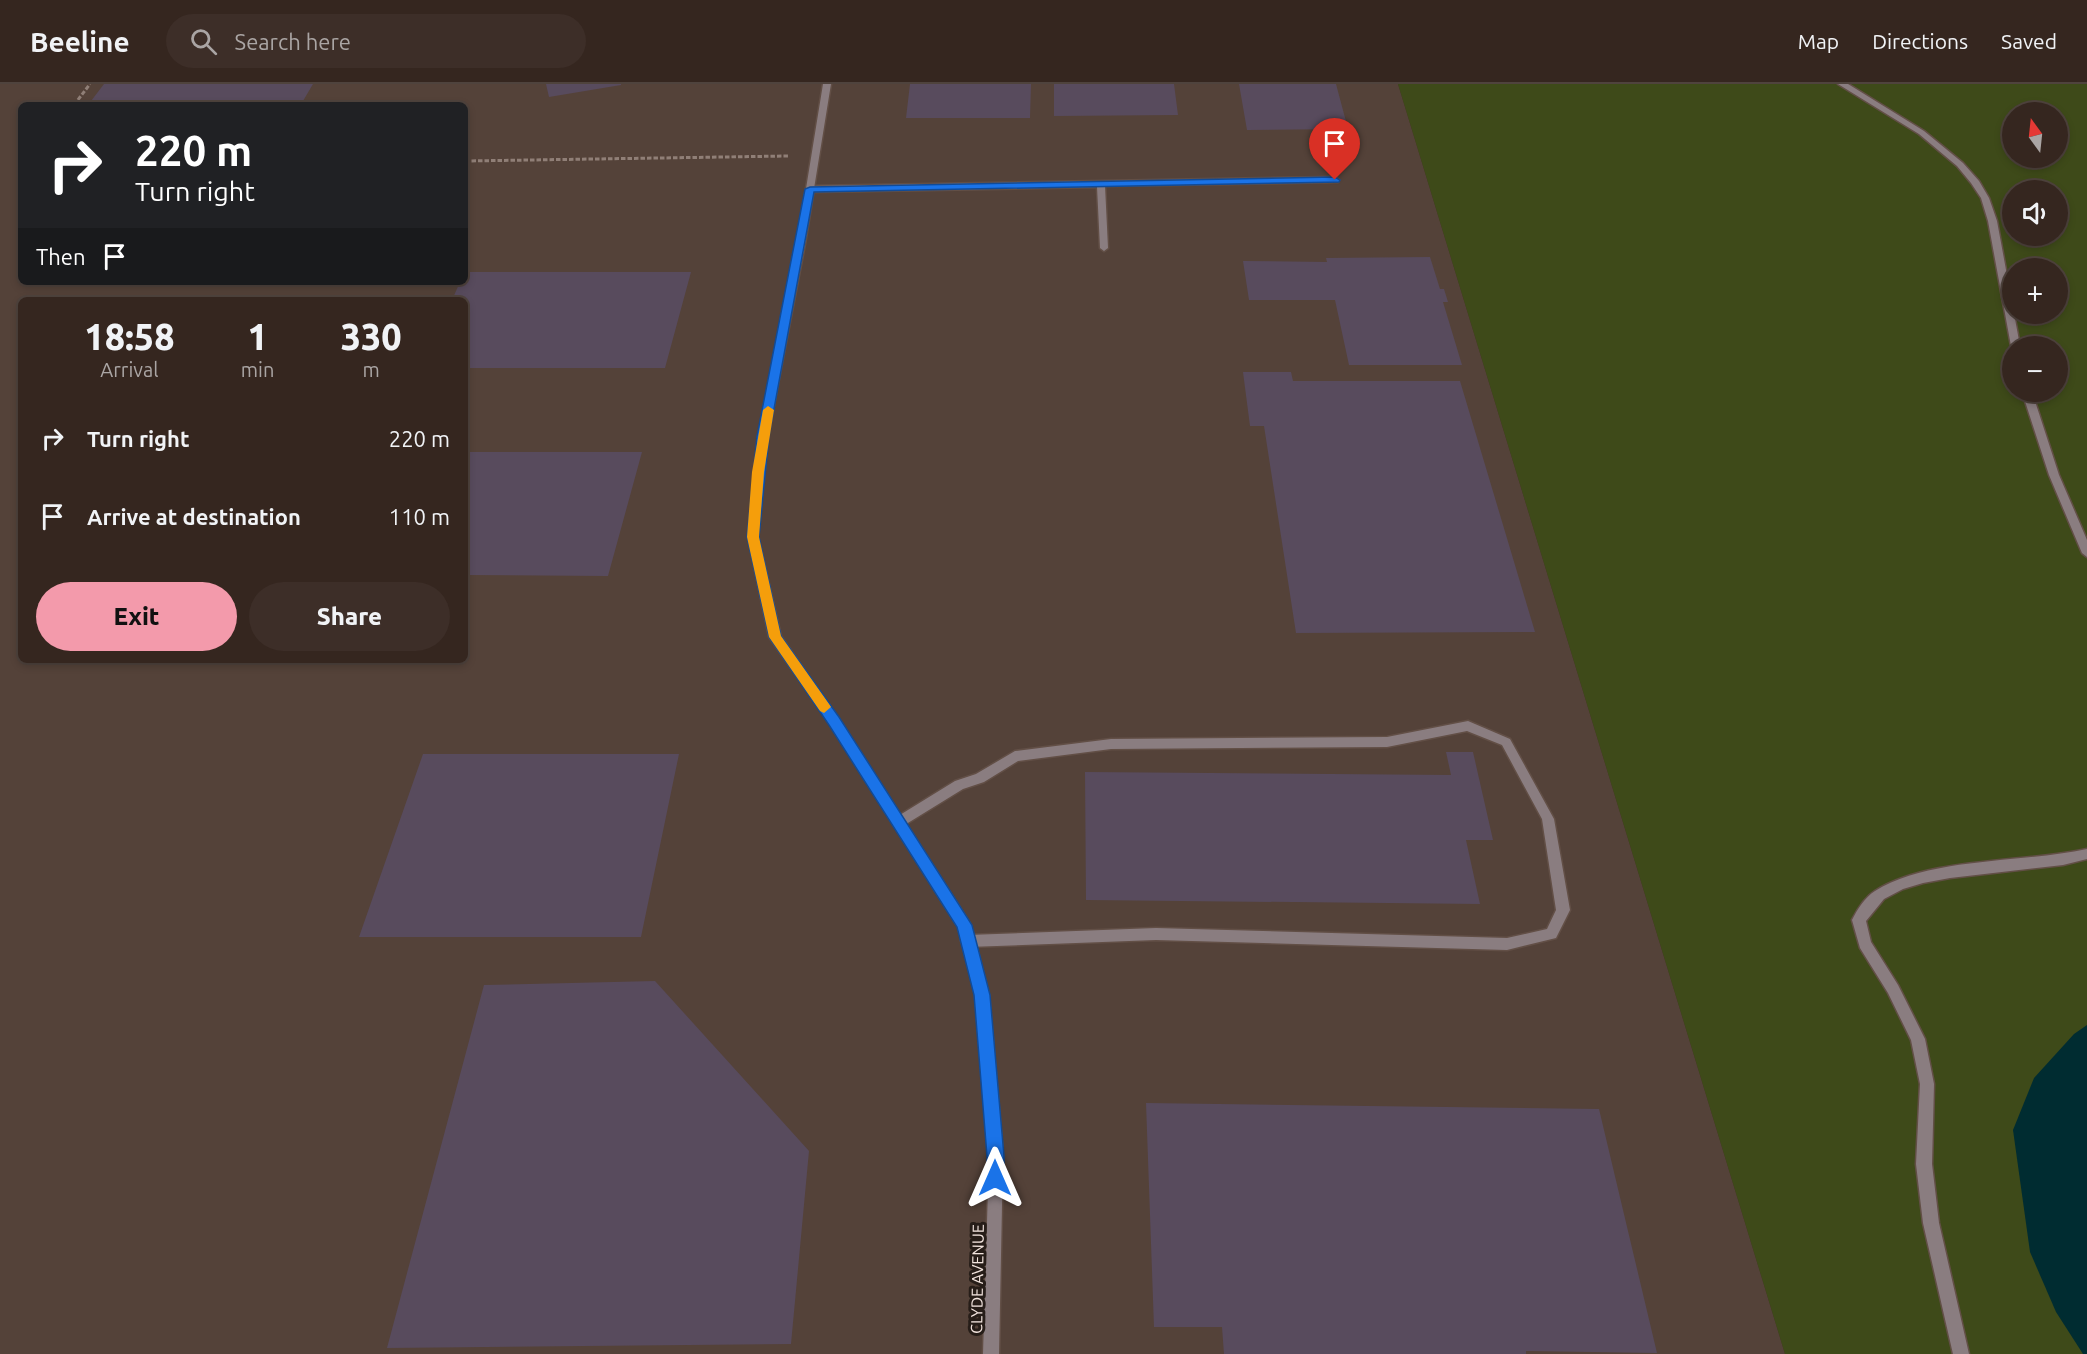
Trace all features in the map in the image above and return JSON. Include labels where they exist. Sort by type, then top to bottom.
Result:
[{"type":"street","name":"CLYDE AVENUE","points":[[827,84],[810,189],[763,436],[753,537],[775,637],[834,721],[964,925],[982,995],[996,1156],[992,1354]]},
{"type":"street","points":[[1842,84],[1930,140],[1962,166],[1984,196],[1995,231],[2014,336]]},
{"type":"street","points":[[810,189],[1335,180]]},
{"type":"street","points":[[1101,184],[1104,248]]},
{"type":"street","points":[[2030,402],[2054,475],[2087,553]]},
{"type":"street","points":[[898,822],[959,785],[980,778],[1015,756],[1111,744],[1387,742],[1468,726],[1506,741],[1548,819],[1563,910],[1551,934],[1507,944],[1156,934],[968,941]]},
{"type":"street","points":[[1961,1354],[1931,1223],[1924,1164],[1927,1084],[1918,1039],[1893,988],[1865,944],[1859,920],[1878,896],[1904,882],[1950,874],[2065,861],[2087,854]]},
{"type":"path","points":[[76,102],[90,84]]},
{"type":"path","points":[[468,161],[815,156]]},
{"type":"shaded area","points":[[0,84],[1398,84],[1785,1354],[0,1354]]},
{"type":"green space","points":[[1398,84],[2087,84],[2087,1354],[1785,1354]]},
{"type":"water","points":[[2087,1025],[2087,1354],[2083,1354],[2056,1312],[2030,1252],[2013,1130],[2034,1078],[2074,1034]]},
{"type":"building","points":[[104,84],[313,84],[303,101],[317,101],[316,102],[90,102]]},
{"type":"building","points":[[546,84],[621,84],[621,85],[549,97]]},
{"type":"building","points":[[910,84],[1031,84],[1030,118],[906,118]]},
{"type":"building","points":[[1054,84],[1174,84],[1178,115],[1054,116]]},
{"type":"building","points":[[1239,84],[1336,84],[1348,129],[1247,130]]},
{"type":"building","points":[[1430,257],[1440,289],[1444,289],[1448,302],[1443,302],[1462,365],[1349,365],[1335,300],[1249,300],[1243,261],[1327,262],[1326,258]]},
{"type":"building","points":[[468,272],[691,272],[665,368],[468,368],[468,297],[453,297],[459,285],[468,285]]},
{"type":"building","points":[[1243,372],[1291,372],[1293,381],[1460,381],[1535,632],[1296,633],[1264,426],[1250,426]]},
{"type":"building","points":[[468,452],[642,452],[608,576],[468,575]]},
{"type":"building","points":[[1446,752],[1473,752],[1493,840],[1466,840],[1480,904],[1086,900],[1085,772],[1451,775]]},
{"type":"building","points":[[423,754],[679,754],[641,937],[359,937]]},
{"type":"building","points":[[655,981],[809,1151],[791,1344],[387,1348],[484,985]]},
{"type":"building","points":[[1146,1103],[1599,1109],[1657,1353],[1526,1351],[1526,1354],[1224,1354],[1222,1327],[1154,1327]]},
{"type":"slow traffic","points":[[768,410],[758,472],[753,537],[775,637],[824,707]]},
{"type":"route","points":[[995,1178],[996,1156],[982,995],[964,925],[834,721],[775,637],[753,537],[763,436],[810,189],[1335,180]]}]
